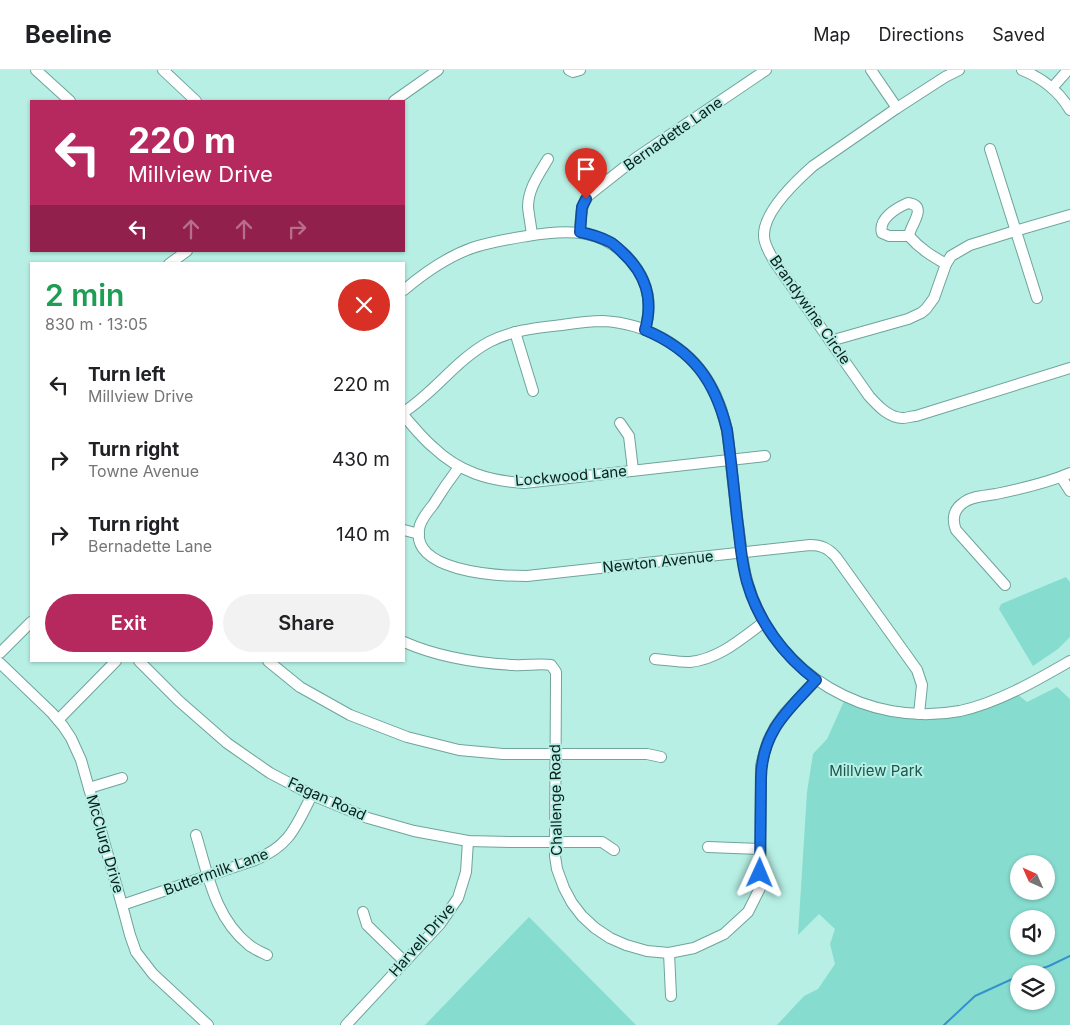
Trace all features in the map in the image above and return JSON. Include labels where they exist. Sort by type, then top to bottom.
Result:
[{"type":"street","points":[[36,70],[69,100]]},
{"type":"street","points":[[163,70],[195,100]]},
{"type":"street","points":[[395,100],[438,70]]},
{"type":"street","points":[[569,70],[573,72],[580,70]]},
{"type":"street","name":"Bernadette Lane","points":[[580,232],[582,207],[590,195],[636,158],[766,70]]},
{"type":"street","points":[[871,70],[897,108]]},
{"type":"street","name":"Brandywine Circle","points":[[958,70],[945,76],[813,166],[777,204],[767,220],[764,229],[766,247],[869,396],[888,414],[902,418],[916,416],[1070,368]]},
{"type":"street","points":[[1022,70],[1045,82],[1059,95],[1070,110]]},
{"type":"street","points":[[1052,88],[1068,70]]},
{"type":"street","points":[[990,149],[1037,298]]},
{"type":"street","points":[[532,235],[528,206],[530,194],[548,159]]},
{"type":"street","points":[[830,341],[908,319],[921,313],[934,298],[946,264],[951,256],[970,245],[1070,215]]},
{"type":"street","points":[[405,289],[432,268],[470,249],[492,242],[532,235],[580,232],[594,235],[612,243],[629,258],[637,269],[646,288],[648,300],[649,310],[645,330]]},
{"type":"street","points":[[909,236],[930,255],[946,264]]},
{"type":"street","points":[[405,413],[475,352],[488,343],[515,332],[542,327],[603,321],[625,324],[645,330],[665,339],[682,352],[697,366],[709,382],[722,410],[727,430],[742,561],[747,583],[755,605],[778,643],[797,664],[816,680],[832,690],[883,710],[919,714],[946,713],[978,706],[1022,688],[1070,661]]},
{"type":"street","points":[[515,332],[534,391]]},
{"type":"street","name":"Lockwood Lane","points":[[405,415],[432,447],[445,458],[475,474],[507,482],[524,483],[765,456]]},
{"type":"street","points":[[620,423],[629,436],[633,470]]},
{"type":"street","points":[[405,530],[419,534],[421,523],[426,514],[459,466]]},
{"type":"street","points":[[1005,585],[956,530],[954,515],[957,509],[970,498],[1021,488],[1066,475],[1070,491]]},
{"type":"street","name":"Newton Avenue","points":[[419,534],[423,549],[429,556],[437,560],[464,570],[507,576],[527,576],[810,544],[818,545],[831,552],[917,670],[922,685],[919,714]]},
{"type":"street","points":[[655,659],[688,662],[712,657],[764,622]]},
{"type":"street","points":[[0,653],[30,623]]},
{"type":"street","name":"Challenge Road","points":[[405,642],[435,654],[461,660],[520,666],[552,665],[556,672],[554,842],[557,869],[564,888],[582,916],[610,938],[647,951],[669,953],[694,948],[724,934],[748,912],[760,888],[761,766],[766,748],[780,720],[816,680]]},
{"type":"street","points":[[58,720],[115,662]]},
{"type":"street","name":"Fagan Road","points":[[140,662],[178,701],[226,743],[270,773],[312,795],[368,818],[414,831],[468,841],[602,842],[614,850]]},
{"type":"street","points":[[269,662],[300,686],[350,715],[407,737],[459,750],[503,754],[647,754],[661,757]]},
{"type":"street","name":"McClurg Drive","points":[[0,663],[58,720],[71,738],[81,760],[132,944],[142,961],[154,974],[208,1025]]},
{"type":"street","points":[[89,788],[122,778]]},
{"type":"street","name":"Buttermilk Lane","points":[[122,905],[255,860],[275,851],[289,838],[312,795]]},
{"type":"street","points":[[196,835],[218,907],[233,929],[250,946],[267,955]]},
{"type":"street","name":"Harvell Drive","points":[[346,1025],[440,924],[458,898],[466,872],[468,841]]},
{"type":"street","points":[[708,848],[760,849]]},
{"type":"street","points":[[363,912],[368,925],[405,962]]},
{"type":"street","points":[[669,953],[671,996]]},
{"type":"green space","points":[[1066,577],[1070,582],[1070,637],[1058,649],[1033,666],[999,609],[1001,604]]},
{"type":"green space","name":"Millview Park","points":[[1057,687],[1070,699],[1070,1025],[777,1025],[804,996],[818,989],[835,964],[830,944],[835,929],[819,914],[798,935],[807,792],[813,754],[827,739],[845,699],[922,718],[1017,694],[1027,702]]},
{"type":"green space","points":[[529,917],[636,1025],[425,1025]]},
{"type":"waterway","points":[[1051,965],[1070,956]]},
{"type":"waterway","points":[[944,1025],[975,996],[1010,980]]},
{"type":"route","points":[[586,199],[582,207],[580,232],[594,235],[612,243],[629,258],[637,269],[646,288],[648,300],[649,310],[645,330],[665,339],[682,352],[697,366],[717,396],[727,430],[742,561],[747,583],[760,615],[778,643],[797,664],[816,680],[775,727],[764,754],[761,766],[760,873]]}]
